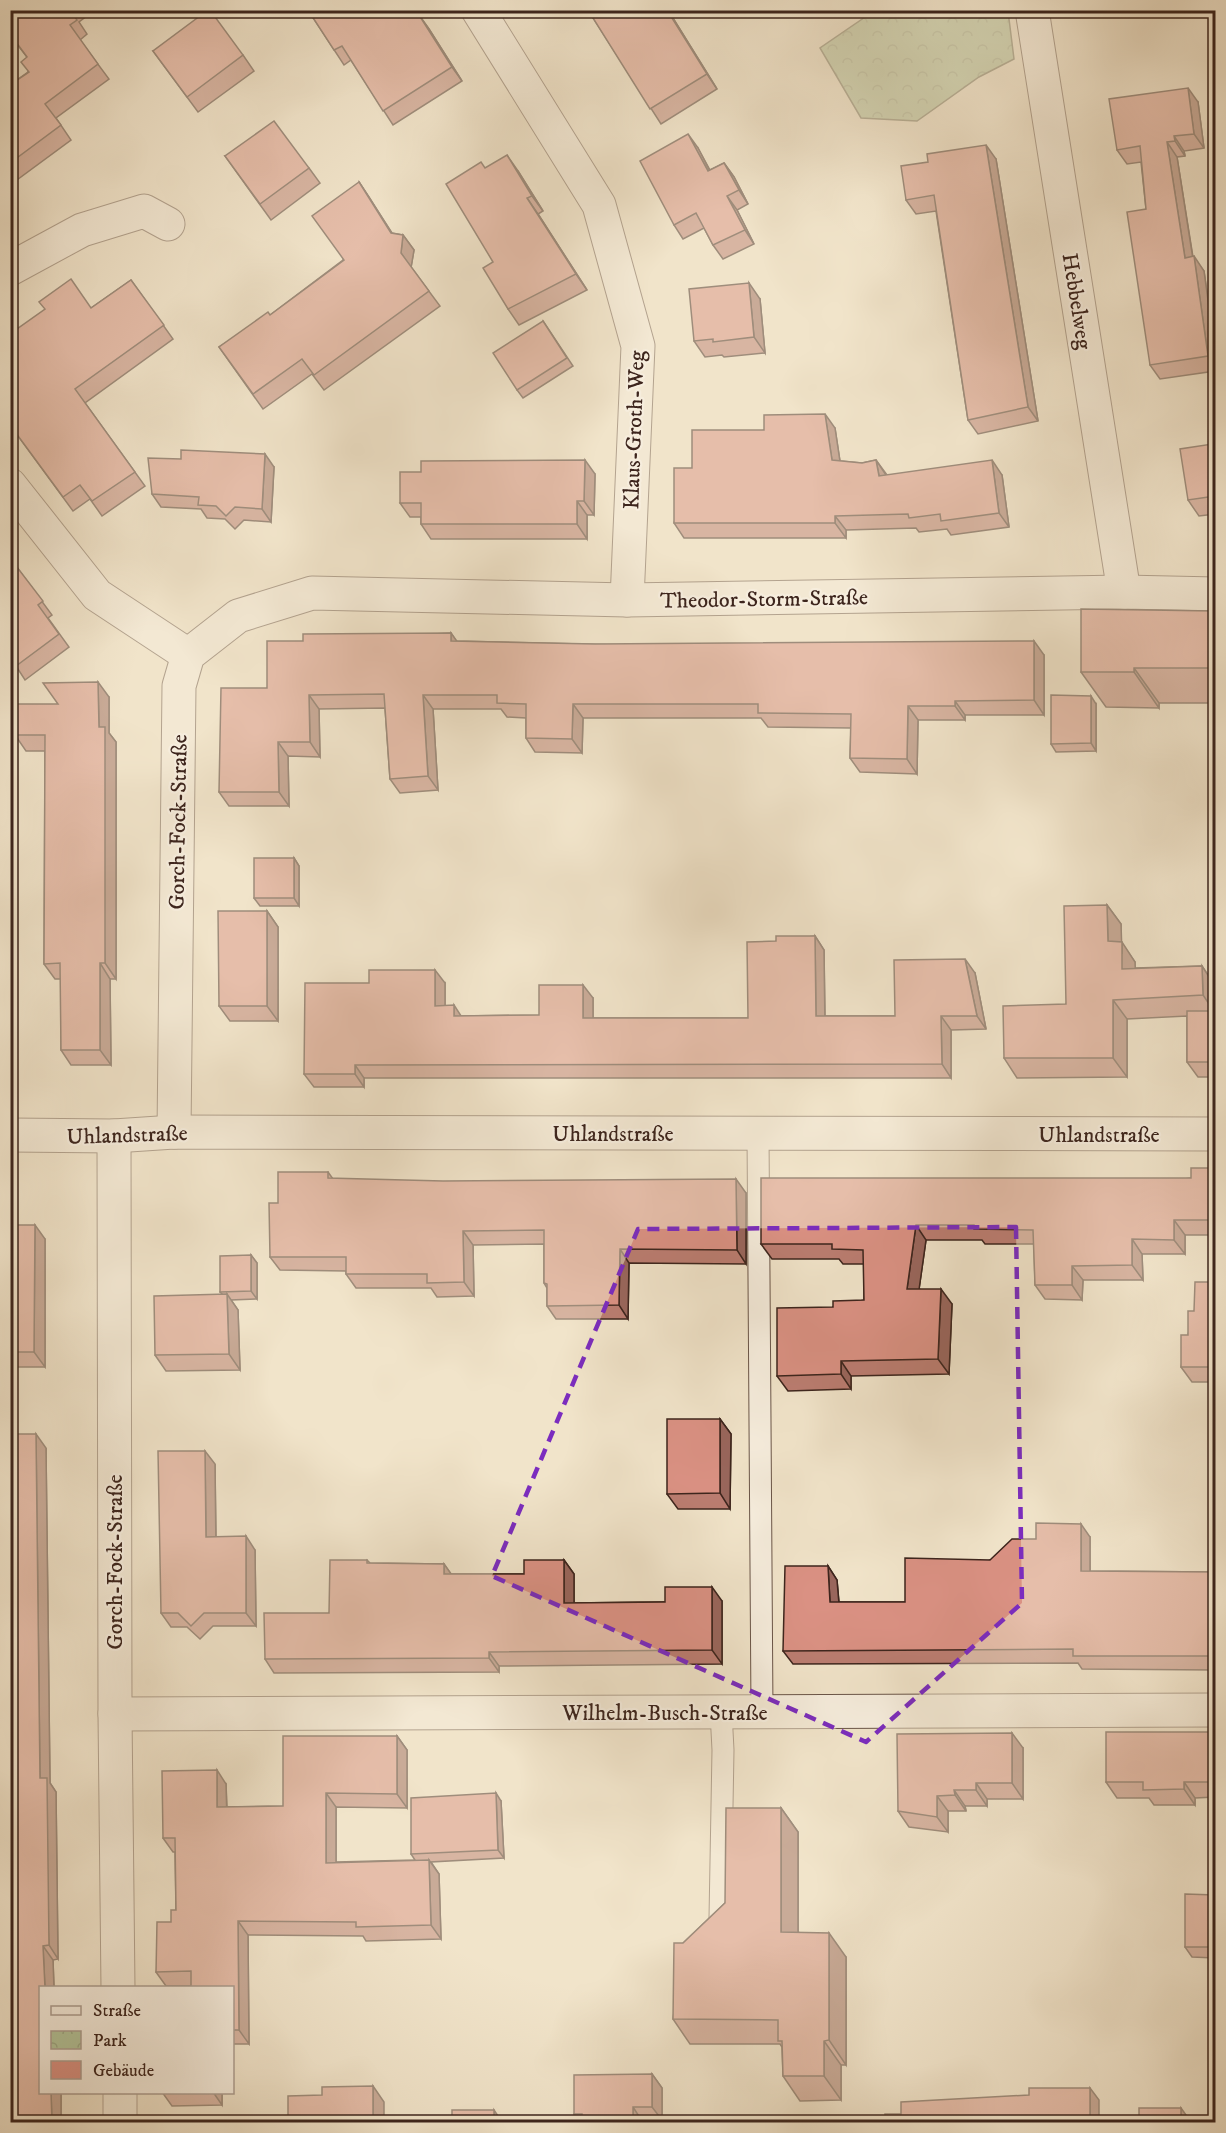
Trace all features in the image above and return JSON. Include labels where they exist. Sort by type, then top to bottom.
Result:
[{"type":"street","name":"Klaus-Groth-Weg","points":[[478,10],[599,205],[638,346],[627,600]]},
{"type":"street","name":"Hebbelweg","points":[[1032,10],[1124,592]]},
{"type":"street","points":[[10,270],[82,230],[144,211],[168,224]]},
{"type":"street","points":[[10,485],[97,595],[188,655]]},
{"type":"street","name":"Theodor-Storm-Straße","points":[[188,655],[238,616],[312,592],[627,600],[1124,592],[1215,594]]},
{"type":"street","name":"Gorch-Fock-Straße","points":[[174,1132],[179,686],[188,655]]},
{"type":"street","name":"Uhlandstraße","points":[[10,1135],[114,1136],[174,1132],[1215,1134]]},
{"type":"street","name":"Gorch-Fock-Straße","points":[[114,1136],[118,1986]]},
{"type":"street","name":"Wilhelm-Busch-Straße","points":[[115,1714],[1215,1710]]},
{"type":"street","points":[[120,2094],[120,2122]]},
{"type":"lane","points":[[758,1133],[762,1711]]},
{"type":"lane","points":[[720,1918],[723,1750],[721,1712]]},
{"type":"highlighted area","points":[[1016,1227],[1022,1603],[866,1742],[492,1576],[638,1229]]},
{"type":"green space","points":[[874,11],[1008,11],[1014,59],[979,77],[917,121],[861,118],[820,48]]},
{"type":"building","points":[[10,10],[70,10],[77,20],[70,25],[98,64],[45,104],[61,125],[10,163],[10,85],[29,72],[21,62],[27,57],[10,34]]},
{"type":"building","points":[[208,10],[243,55],[187,97],[153,51]]},
{"type":"building","points":[[308,10],[412,10],[416,17],[419,15],[452,67],[383,111],[342,46],[334,50]]},
{"type":"building","points":[[588,10],[667,10],[707,74],[650,109]]},
{"type":"building","points":[[1188,88],[1194,134],[1174,136],[1175,141],[1167,142],[1185,258],[1194,256],[1208,356],[1150,365],[1127,212],[1146,209],[1140,146],[1117,150],[1109,99]]},
{"type":"building","points":[[274,121],[309,168],[260,204],[225,156]]},
{"type":"building","points":[[688,134],[708,171],[724,163],[739,190],[727,196],[745,230],[713,245],[696,213],[674,225],[640,161]]},
{"type":"building","points":[[986,145],[1028,407],[968,420],[934,195],[906,200],[901,166],[928,162],[927,154]]},
{"type":"building","points":[[507,155],[532,196],[527,198],[576,274],[508,309],[483,268],[493,262],[446,184],[481,162],[485,168]]},
{"type":"building","points":[[359,182],[391,233],[403,235],[401,253],[429,291],[314,375],[302,359],[253,394],[219,347],[268,312],[270,315],[344,260],[312,216]]},
{"type":"building","points":[[71,279],[91,308],[131,280],[164,325],[75,389],[135,472],[92,501],[80,485],[63,497],[10,425],[10,334],[45,309],[39,302]]},
{"type":"building","points":[[749,283],[754,337],[713,342],[713,339],[694,341],[689,289]]},
{"type":"building","points":[[543,321],[567,358],[517,390],[493,353]]},
{"type":"building","points":[[825,414],[832,460],[862,463],[876,460],[879,476],[992,460],[999,513],[941,521],[940,514],[909,518],[908,514],[835,516],[835,523],[674,523],[674,468],[692,468],[692,430],[764,430],[764,415]]},
{"type":"building","points":[[1211,436],[1215,436],[1215,496],[1188,500],[1180,449],[1213,444]]},
{"type":"building","points":[[181,450],[265,454],[262,509],[235,507],[226,516],[216,506],[198,505],[199,497],[152,494],[148,458],[181,459]]},
{"type":"building","points":[[585,460],[584,501],[577,501],[577,524],[421,524],[421,503],[400,503],[400,472],[421,472],[421,461]]},
{"type":"building","points":[[10,558],[43,601],[38,605],[59,634],[16,666],[16,622],[10,626]]},
{"type":"building","points":[[1081,609],[1215,611],[1215,668],[1134,668],[1134,672],[1081,672]]},
{"type":"building","points":[[451,633],[451,641],[595,644],[1034,641],[1034,700],[955,701],[955,706],[908,706],[907,759],[850,758],[851,714],[758,713],[758,704],[573,704],[572,739],[526,738],[526,704],[497,703],[497,695],[423,695],[428,776],[390,779],[384,694],[309,695],[310,742],[278,742],[279,792],[219,792],[221,688],[267,688],[267,641],[303,641],[303,634]]},
{"type":"building","points":[[98,682],[99,727],[105,727],[105,963],[100,963],[100,1050],[61,1050],[60,963],[44,964],[45,735],[15,735],[14,704],[58,704],[43,683]]},
{"type":"building","points":[[1051,695],[1091,696],[1091,743],[1051,744]]},
{"type":"building","points":[[254,858],[294,858],[294,898],[254,898]]},
{"type":"building","points":[[1107,905],[1108,941],[1122,942],[1122,969],[1202,966],[1203,995],[1113,1000],[1113,1058],[1004,1058],[1003,1006],[1066,1004],[1064,906]]},
{"type":"building","points":[[218,911],[267,911],[267,1006],[219,1006]]},
{"type":"building","points":[[776,936],[815,936],[816,1016],[895,1016],[894,960],[965,959],[977,1016],[941,1016],[942,1064],[355,1065],[355,1074],[304,1074],[305,983],[369,983],[369,970],[435,970],[435,1006],[454,1005],[454,1016],[539,1015],[539,985],[583,985],[583,1018],[748,1018],[747,942],[776,941]]},
{"type":"building","points":[[1187,1011],[1215,1011],[1215,1062],[1187,1062]]},
{"type":"building","points":[[1191,1168],[1215,1168],[1215,1220],[1174,1220],[1174,1240],[1132,1239],[1132,1265],[1072,1266],[1072,1285],[1035,1285],[1033,1230],[974,1229],[974,1225],[916,1225],[907,1289],[941,1289],[938,1359],[841,1361],[841,1374],[777,1376],[777,1308],[833,1307],[833,1301],[864,1300],[863,1250],[832,1249],[832,1244],[761,1244],[761,1178],[1191,1178]]},
{"type":"building","points":[[278,1172],[328,1172],[328,1178],[443,1181],[736,1179],[737,1250],[620,1249],[619,1305],[547,1306],[547,1284],[544,1283],[544,1230],[463,1231],[464,1282],[427,1283],[427,1274],[346,1274],[346,1257],[270,1257],[269,1203],[278,1203]]},
{"type":"building","points":[[10,1225],[35,1225],[34,1352],[10,1352]]},
{"type":"building","points":[[251,1255],[251,1291],[220,1292],[220,1256]]},
{"type":"building","points":[[1195,1282],[1215,1282],[1215,1367],[1181,1367],[1181,1335],[1188,1335],[1188,1311],[1194,1311]]},
{"type":"building","points":[[227,1294],[229,1354],[155,1355],[154,1296]]},
{"type":"building","points":[[667,1419],[720,1419],[720,1493],[667,1494]]},
{"type":"building","points":[[10,1434],[36,1434],[40,1778],[47,1778],[49,1945],[43,1946],[45,1986],[39,1986],[39,2094],[51,2094],[52,2122],[10,2122]]},
{"type":"building","points":[[158,1451],[205,1451],[206,1537],[246,1536],[246,1613],[204,1613],[191,1626],[178,1613],[161,1613]]},
{"type":"building","points":[[1036,1523],[1081,1524],[1081,1571],[1215,1572],[1215,1656],[1073,1656],[1073,1649],[783,1651],[785,1566],[828,1566],[830,1602],[905,1602],[905,1558],[990,1560],[1012,1539],[1036,1539]]},
{"type":"building","points":[[330,1560],[444,1564],[444,1574],[524,1574],[524,1560],[564,1560],[564,1603],[665,1602],[665,1587],[712,1587],[712,1650],[489,1652],[489,1658],[265,1659],[264,1613],[329,1613]]},
{"type":"building","points":[[1106,1732],[1215,1732],[1215,1782],[1184,1782],[1184,1789],[1143,1790],[1143,1782],[1106,1782]]},
{"type":"building","points":[[1012,1733],[1012,1783],[976,1783],[976,1790],[954,1790],[955,1795],[937,1796],[937,1817],[898,1811],[897,1734]]},
{"type":"building","points":[[283,1736],[397,1736],[397,1794],[326,1793],[326,1863],[429,1860],[431,1925],[356,1927],[356,1922],[238,1921],[239,2030],[234,2030],[234,1986],[191,1986],[191,1971],[156,1972],[157,1922],[171,1922],[171,1910],[176,1910],[175,1838],[163,1838],[162,1771],[217,1770],[217,1807],[283,1806]]},
{"type":"building","points":[[496,1793],[498,1850],[411,1854],[411,1798]]},
{"type":"building","points":[[726,1808],[781,1808],[781,1932],[829,1933],[829,2040],[824,2041],[824,2076],[783,2076],[782,2041],[778,2041],[778,2020],[673,2019],[674,1943],[683,1943],[725,1903]]},
{"type":"building","points":[[1185,1894],[1215,1895],[1215,1947],[1185,1947]]},
{"type":"building","points":[[652,2074],[652,2107],[633,2107],[633,2120],[582,2122],[582,2114],[574,2114],[574,2075]]},
{"type":"building","points":[[373,2086],[373,2122],[288,2122],[288,2096],[322,2095],[322,2087]]},
{"type":"building","points":[[1029,2088],[1090,2088],[1090,2122],[885,2122],[885,2114],[901,2114],[901,2102],[1029,2095]]},
{"type":"building","points":[[1139,2108],[1181,2108],[1181,2122],[1139,2122]]},
{"type":"building","points":[[452,2110],[494,2110],[494,2122],[452,2122]]}]
